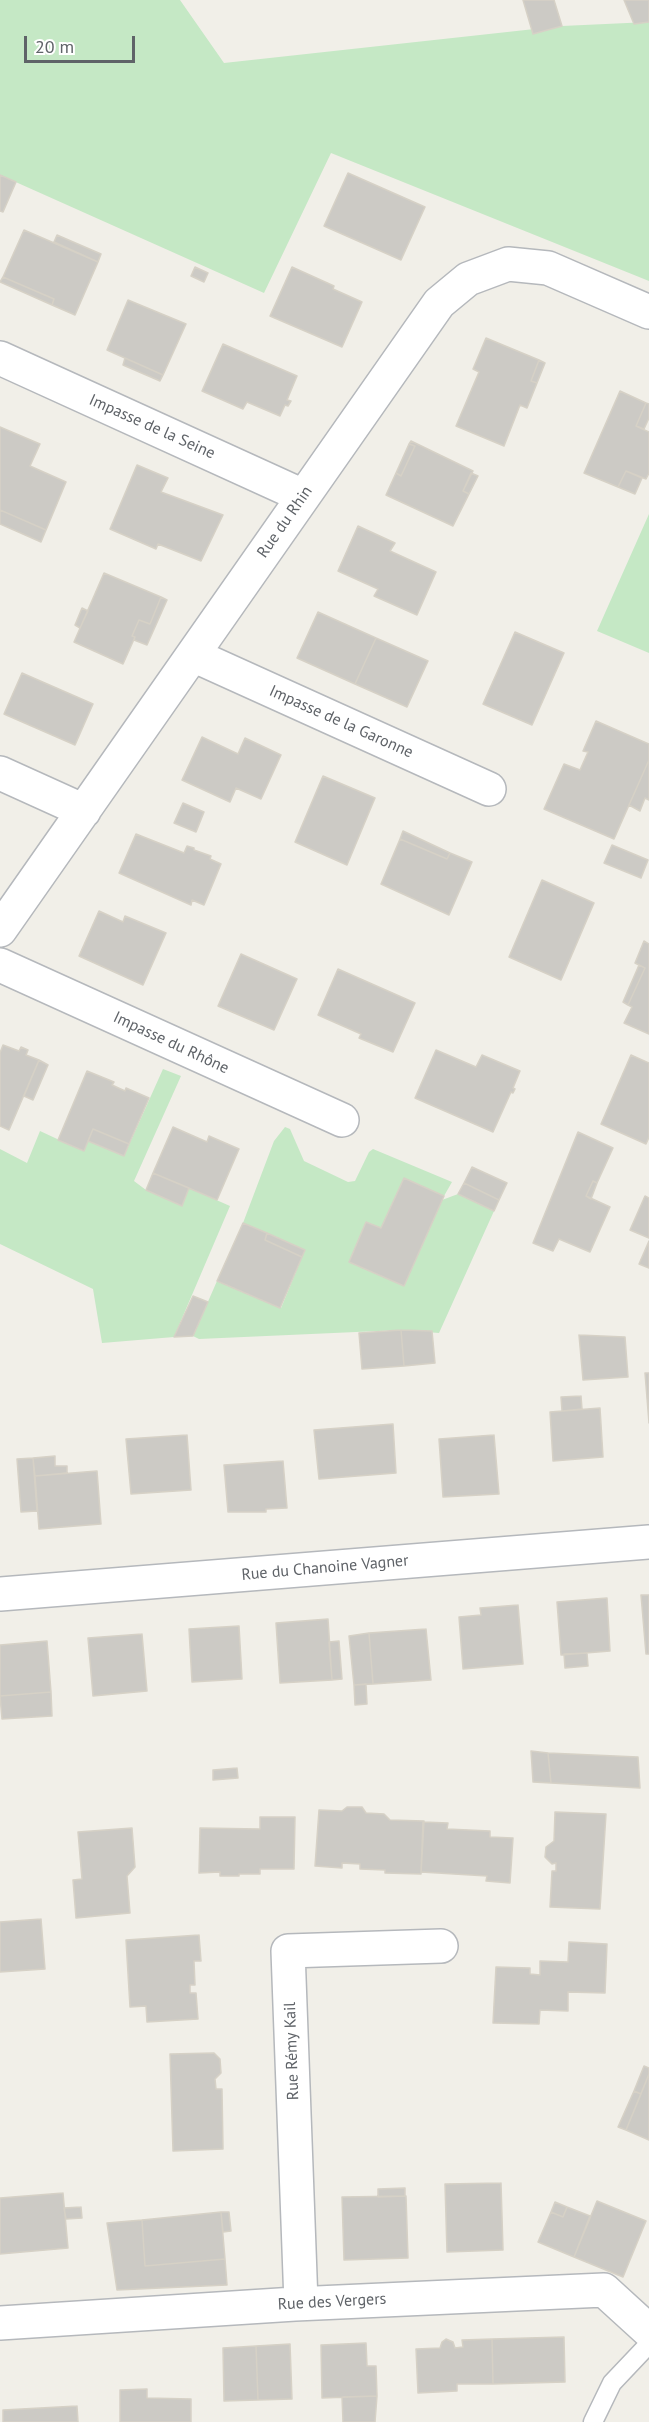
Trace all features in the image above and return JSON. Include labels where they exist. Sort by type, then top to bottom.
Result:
[{"type":"street","name":"Rue du Rhin","points":[[0,930],[439,303],[468,279],[508,264],[548,268],[649,312]]},
{"type":"street","name":"Impasse de la Seine","points":[[0,358],[303,496]]},
{"type":"street","name":"Impasse de la Garonne","points":[[193,655],[489,789]]},
{"type":"street","points":[[0,773],[84,811]]},
{"type":"street","name":"Impasse du Rhône","points":[[0,965],[342,1120]]},
{"type":"street","name":"Rue du Chanoine Vagner","points":[[0,1594],[649,1542]]},
{"type":"street","name":"Rue Rémy Kail","points":[[301,2303],[288,1951],[441,1946]]},
{"type":"street","name":"Rue des Vergers","points":[[0,2323],[301,2303],[604,2290],[649,2331]]},
{"type":"lane","points":[[593,2422],[612,2383],[649,2344]]},
{"type":"green space","points":[[0,0],[180,0],[224,63],[562,26],[649,22],[649,281],[331,153],[264,293],[0,175]]},
{"type":"green space","points":[[649,514],[649,653],[597,631]]},
{"type":"green space","points":[[163,1069],[181,1076],[134,1181],[146,1190],[181,1205],[189,1188],[230,1206],[174,1337],[102,1343],[93,1289],[0,1244],[0,1149],[27,1163],[40,1131],[83,1151],[88,1141],[124,1156]]},
{"type":"green space","points":[[285,1127],[290,1129],[304,1161],[348,1182],[355,1181],[369,1152],[373,1149],[452,1182],[444,1196],[404,1178],[381,1228],[366,1222],[349,1262],[404,1286],[442,1200],[458,1194],[494,1211],[439,1333],[401,1330],[199,1339],[193,1336],[217,1281],[281,1308],[305,1250],[243,1223],[274,1141]]},
{"type":"building","points":[[523,0],[554,0],[562,26],[533,34]]},
{"type":"building","points":[[624,0],[649,0],[649,22],[634,24]]},
{"type":"building","points":[[348,173],[425,207],[401,260],[324,226]]},
{"type":"building","points":[[0,175],[16,182],[3,212],[0,211]]},
{"type":"building","points":[[24,230],[98,262],[75,315],[52,305],[54,299],[3,277]]},
{"type":"building","points":[[57,235],[101,254],[98,262],[54,242]]},
{"type":"building","points":[[195,267],[208,273],[204,282],[191,276]]},
{"type":"building","points":[[292,267],[362,302],[342,347],[270,316]]},
{"type":"building","points":[[3,277],[54,299],[52,305],[0,282]]},
{"type":"building","points":[[128,300],[186,324],[163,375],[107,350]]},
{"type":"building","points":[[486,338],[539,360],[531,381],[537,383],[527,408],[520,405],[504,446],[456,426],[479,372],[473,369]]},
{"type":"building","points":[[223,344],[297,376],[287,400],[291,401],[288,406],[285,405],[280,416],[247,402],[243,409],[202,391]]},
{"type":"building","points":[[125,358],[163,375],[160,381],[123,365]]},
{"type":"building","points":[[539,360],[545,363],[537,383],[531,381]]},
{"type":"building","points":[[620,391],[646,403],[636,426],[649,432],[649,473],[646,479],[626,471],[618,487],[584,473]]},
{"type":"building","points":[[646,403],[649,404],[649,418],[644,429],[636,426]]},
{"type":"building","points":[[0,427],[40,444],[30,466],[66,482],[46,530],[0,510]]},
{"type":"building","points":[[411,441],[473,471],[463,491],[469,494],[453,526],[386,495],[396,473],[401,476],[415,446],[409,444]]},
{"type":"building","points":[[409,444],[415,446],[401,476],[396,473]]},
{"type":"building","points":[[137,465],[168,478],[161,492],[223,515],[201,561],[158,544],[156,549],[110,529]]},
{"type":"building","points":[[626,471],[642,478],[635,494],[618,487]]},
{"type":"building","points":[[471,473],[478,476],[469,494],[463,491]]},
{"type":"building","points":[[0,510],[46,530],[41,542],[0,524]]},
{"type":"building","points":[[358,526],[395,543],[390,551],[436,572],[417,615],[374,596],[378,589],[338,571]]},
{"type":"building","points":[[104,573],[161,597],[150,624],[139,620],[132,636],[135,637],[123,664],[74,642]]},
{"type":"building","points":[[161,597],[167,600],[147,645],[134,640],[135,637],[132,636],[139,620],[150,624]]},
{"type":"building","points":[[82,608],[88,611],[80,628],[75,625]]},
{"type":"building","points":[[318,612],[376,638],[355,684],[297,658]]},
{"type":"building","points":[[515,632],[564,653],[532,725],[483,704]]},
{"type":"building","points":[[376,638],[428,661],[407,707],[355,684]]},
{"type":"building","points":[[22,673],[93,704],[75,745],[4,714]]},
{"type":"building","points":[[596,721],[649,744],[649,760],[614,839],[544,809],[564,764],[580,770],[588,752],[583,751]]},
{"type":"building","points":[[202,737],[238,754],[245,738],[281,755],[261,799],[236,788],[230,802],[182,780]]},
{"type":"building","points":[[649,760],[649,800],[645,798],[640,811],[629,805]]},
{"type":"building","points":[[323,776],[375,798],[347,865],[295,842]]},
{"type":"building","points":[[183,803],[204,812],[196,832],[174,823]]},
{"type":"building","points":[[403,831],[450,853],[447,859],[400,839]]},
{"type":"building","points":[[136,834],[184,853],[187,846],[194,848],[221,864],[204,905],[192,900],[191,905],[119,873]]},
{"type":"building","points":[[400,839],[447,859],[450,853],[472,862],[449,915],[381,884]]},
{"type":"building","points":[[612,845],[648,860],[641,878],[604,863]]},
{"type":"building","points":[[542,880],[594,903],[561,980],[509,957]]},
{"type":"building","points":[[99,911],[123,922],[125,916],[166,933],[143,985],[79,956]]},
{"type":"building","points":[[644,941],[649,944],[649,1034],[624,1023],[632,1007],[628,1005],[645,968],[635,963]]},
{"type":"building","points":[[241,954],[297,979],[274,1030],[218,1006]]},
{"type":"building","points":[[639,965],[645,968],[628,1005],[623,1002]]},
{"type":"building","points":[[338,969],[415,1003],[393,1052],[359,1038],[361,1034],[318,1015]]},
{"type":"building","points":[[3,1045],[19,1051],[21,1047],[28,1050],[26,1055],[39,1060],[9,1130],[0,1126],[0,1053]]},
{"type":"building","points":[[436,1050],[476,1067],[482,1055],[520,1071],[513,1088],[515,1089],[513,1093],[511,1092],[493,1132],[415,1098]]},
{"type":"building","points":[[631,1055],[649,1063],[649,1137],[646,1144],[601,1124]]},
{"type":"building","points":[[39,1060],[48,1065],[33,1100],[24,1096]]},
{"type":"building","points":[[87,1071],[114,1082],[112,1085],[125,1091],[126,1088],[149,1098],[129,1144],[93,1129],[84,1151],[58,1140]]},
{"type":"building","points":[[173,1127],[207,1142],[209,1136],[239,1149],[217,1200],[153,1173]]},
{"type":"building","points":[[93,1129],[129,1144],[124,1156],[88,1141]]},
{"type":"building","points":[[578,1132],[613,1148],[597,1183],[593,1181],[586,1196],[610,1207],[590,1252],[559,1239],[553,1251],[533,1243]]},
{"type":"building","points":[[472,1167],[507,1183],[499,1200],[464,1183]]},
{"type":"building","points":[[153,1173],[189,1188],[182,1206],[146,1190]]},
{"type":"building","points":[[404,1178],[444,1196],[404,1286],[349,1262],[366,1222],[381,1228]]},
{"type":"building","points":[[593,1181],[597,1183],[591,1199],[586,1196]]},
{"type":"building","points":[[464,1183],[499,1200],[494,1211],[458,1194]]},
{"type":"building","points":[[645,1196],[649,1198],[649,1238],[630,1230]]},
{"type":"building","points":[[243,1223],[267,1233],[265,1240],[302,1257],[280,1308],[217,1281]]},
{"type":"building","points":[[267,1233],[305,1250],[302,1257],[265,1240]]},
{"type":"building","points":[[649,1241],[649,1268],[639,1264]]},
{"type":"building","points":[[193,1296],[208,1302],[193,1336],[174,1337]]},
{"type":"building","points":[[401,1330],[432,1331],[435,1363],[404,1366]]},
{"type":"building","points":[[401,1330],[404,1366],[362,1369],[359,1333]]},
{"type":"building","points":[[579,1335],[625,1337],[628,1377],[583,1380]]},
{"type":"building","points":[[645,1373],[649,1373],[649,1423]]},
{"type":"building","points":[[581,1396],[582,1409],[562,1411],[561,1397]]},
{"type":"building","points":[[600,1408],[603,1457],[553,1461],[550,1412]]},
{"type":"building","points":[[393,1424],[396,1473],[319,1479],[314,1430]]},
{"type":"building","points":[[187,1435],[191,1490],[131,1494],[126,1439]]},
{"type":"building","points":[[494,1435],[499,1494],[443,1497],[439,1439]]},
{"type":"building","points":[[55,1456],[55,1466],[67,1466],[67,1473],[35,1476],[33,1458]]},
{"type":"building","points":[[33,1458],[37,1511],[21,1512],[17,1459]]},
{"type":"building","points":[[283,1461],[287,1508],[266,1509],[266,1512],[228,1512],[224,1465]]},
{"type":"building","points":[[97,1471],[101,1524],[39,1529],[35,1476]]},
{"type":"building","points":[[641,1595],[649,1595],[649,1654],[646,1654]]},
{"type":"building","points":[[607,1598],[610,1651],[561,1655],[557,1602]]},
{"type":"building","points":[[518,1605],[523,1664],[463,1669],[459,1617],[481,1615],[480,1608]]},
{"type":"building","points":[[328,1619],[332,1680],[280,1683],[276,1623]]},
{"type":"building","points":[[239,1626],[242,1679],[192,1682],[189,1629]]},
{"type":"building","points":[[426,1629],[431,1680],[373,1684],[369,1633]]},
{"type":"building","points":[[369,1633],[373,1684],[354,1685],[349,1636]]},
{"type":"building","points":[[142,1634],[147,1691],[93,1696],[88,1638]]},
{"type":"building","points":[[47,1641],[51,1692],[0,1696],[0,1645]]},
{"type":"building","points":[[339,1641],[342,1679],[332,1680],[329,1642]]},
{"type":"building","points":[[587,1653],[588,1666],[565,1668],[564,1654]]},
{"type":"building","points":[[366,1684],[367,1704],[355,1705],[354,1685]]},
{"type":"building","points":[[51,1692],[52,1716],[2,1719],[0,1696]]},
{"type":"building","points":[[531,1751],[548,1753],[551,1783],[533,1782]]},
{"type":"building","points":[[548,1753],[638,1757],[640,1788],[551,1783]]},
{"type":"building","points":[[237,1768],[238,1778],[213,1780],[213,1770]]},
{"type":"building","points":[[347,1807],[362,1807],[366,1813],[384,1814],[390,1820],[424,1821],[421,1874],[385,1873],[385,1870],[360,1869],[360,1864],[342,1863],[342,1868],[315,1866],[319,1810],[342,1811]]},
{"type":"building","points":[[555,1812],[606,1814],[600,1909],[550,1907],[552,1871],[556,1871],[556,1863],[552,1864],[545,1857],[546,1847],[554,1841]]},
{"type":"building","points":[[260,1817],[295,1817],[294,1869],[260,1869],[260,1874],[239,1874],[239,1876],[220,1876],[220,1872],[199,1873],[200,1828],[260,1829]]},
{"type":"building","points":[[423,1822],[448,1823],[447,1829],[490,1831],[490,1837],[513,1838],[510,1883],[486,1881],[487,1876],[421,1872]]},
{"type":"building","points":[[132,1828],[135,1867],[127,1876],[130,1913],[76,1918],[73,1880],[82,1879],[78,1832]]},
{"type":"building","points":[[41,1919],[45,1969],[0,1972],[0,1922]]},
{"type":"building","points":[[199,1935],[201,1961],[194,1961],[195,1985],[190,1985],[190,1993],[196,1993],[198,2019],[147,2022],[146,2006],[130,2007],[126,1940]]},
{"type":"building","points":[[569,1942],[607,1944],[605,1993],[568,1992],[568,2011],[540,2010],[539,2024],[493,2023],[496,1967],[530,1968],[530,1974],[540,1975],[540,1961],[568,1962]]},
{"type":"building","points":[[214,2053],[220,2059],[221,2073],[215,2079],[216,2089],[222,2089],[223,2149],[173,2151],[170,2054]]},
{"type":"building","points":[[644,2066],[649,2068],[649,2074],[641,2094],[634,2091]]},
{"type":"building","points":[[649,2074],[649,2140],[626,2130]]},
{"type":"building","points":[[634,2091],[641,2094],[626,2130],[618,2127]]},
{"type":"building","points":[[501,2183],[503,2250],[447,2252],[445,2184]]},
{"type":"building","points":[[405,2188],[405,2196],[378,2197],[378,2189]]},
{"type":"building","points":[[63,2193],[68,2248],[0,2254],[0,2198]]},
{"type":"building","points":[[406,2196],[408,2258],[344,2260],[342,2197]]},
{"type":"building","points":[[597,2201],[646,2221],[623,2277],[574,2257]]},
{"type":"building","points":[[555,2202],[567,2207],[563,2217],[551,2212]]},
{"type":"building","points":[[81,2207],[82,2218],[66,2219],[64,2208]]},
{"type":"building","points":[[567,2207],[590,2216],[574,2257],[538,2242],[551,2212],[563,2217]]},
{"type":"building","points":[[221,2212],[229,2212],[231,2231],[223,2232]]},
{"type":"building","points":[[221,2212],[225,2259],[145,2266],[142,2220]]},
{"type":"building","points":[[142,2220],[145,2266],[225,2259],[227,2285],[117,2290],[107,2223]]},
{"type":"building","points":[[564,2337],[565,2382],[493,2384],[492,2339]]},
{"type":"building","points":[[446,2339],[453,2342],[455,2348],[463,2347],[462,2340],[492,2339],[493,2384],[457,2384],[457,2391],[418,2393],[416,2349],[440,2348]]},
{"type":"building","points":[[366,2343],[367,2366],[376,2366],[377,2396],[322,2398],[321,2345]]},
{"type":"building","points":[[290,2344],[292,2399],[258,2400],[256,2346]]},
{"type":"building","points":[[256,2346],[258,2400],[224,2401],[223,2348]]},
{"type":"building","points":[[147,2389],[147,2398],[191,2399],[191,2422],[120,2422],[120,2390]]},
{"type":"building","points":[[377,2396],[375,2422],[343,2422],[342,2397]]},
{"type":"building","points":[[77,2406],[78,2422],[3,2422],[3,2410]]}]
